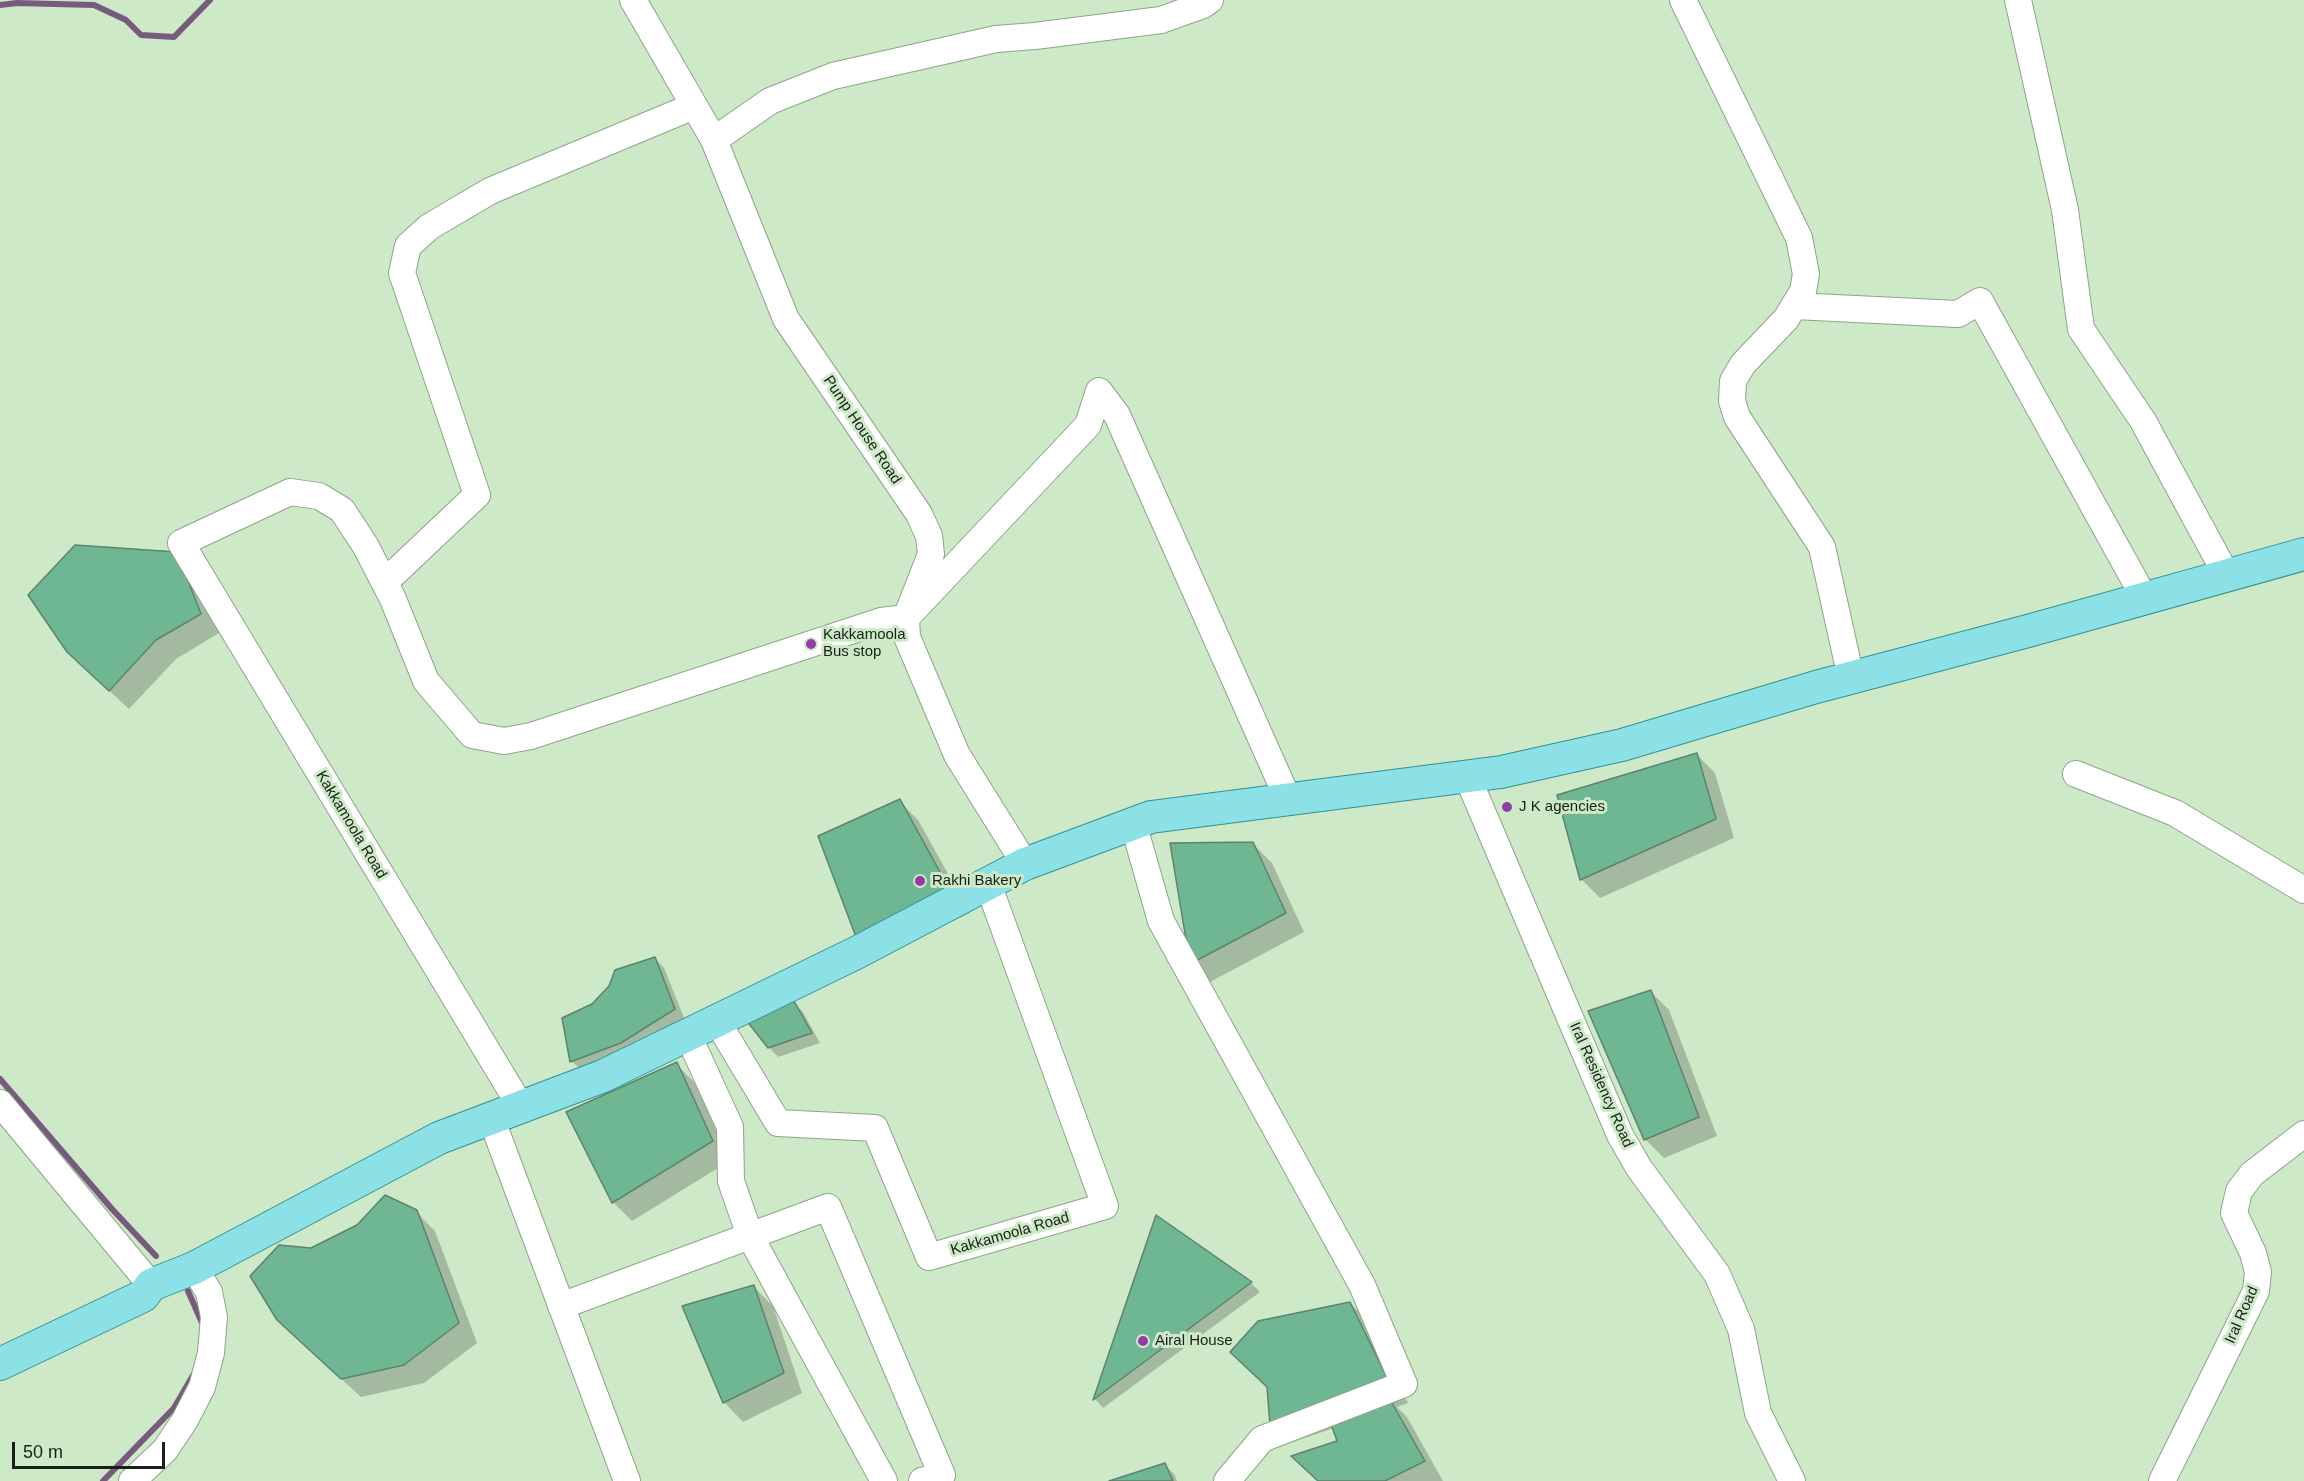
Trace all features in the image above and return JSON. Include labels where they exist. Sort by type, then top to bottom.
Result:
[{"type":"main road","points":[[0,1364],[143,1296],[151,1285],[194,1268],[439,1138],[603,1076],[866,948],[1025,864],[1133,823],[1151,817],[1501,772],[1622,745],[1851,678],[2304,554]]},
{"type":"street","name":"Pump House Road","points":[[633,0],[714,140],[786,319],[919,514],[928,536],[931,554],[906,618]]},
{"type":"street","points":[[714,140],[770,101],[833,76],[996,39],[1161,20],[1203,5],[1210,0]]},
{"type":"street","points":[[1683,0],[1799,238],[1806,274],[1803,291],[1786,319],[1743,364],[1732,381],[1732,402],[1737,417],[1822,547],[1851,678]]},
{"type":"street","points":[[2018,0],[2065,210],[2081,329],[2143,421],[2227,576]]},
{"type":"street","points":[[694,106],[490,191],[429,227],[408,246],[402,273],[477,495],[385,582],[426,681],[472,735],[504,741],[531,736],[881,621],[906,618],[1088,424],[1099,391],[1117,416],[1288,799]]},
{"type":"street","points":[[1794,306],[1958,314],[1980,300],[2145,598]]},
{"type":"street","name":"Kakkamoola Road","points":[[385,582],[366,545],[342,510],[319,496],[290,492],[181,543],[521,1107]]},
{"type":"street","points":[[906,618],[908,638],[957,755],[1025,864]]},
{"type":"street","points":[[2076,774],[2175,813],[2304,890]]},
{"type":"street","name":"Iral Residency Road","points":[[1467,776],[1620,1135],[1639,1168],[1717,1274],[1741,1329],[1758,1413],[1792,1481]]},
{"type":"street","points":[[1133,823],[1161,921],[1362,1285],[1404,1384],[1262,1439],[1227,1481]]},
{"type":"street","name":"Kakkamoola Road","points":[[717,1021],[777,1123],[875,1128],[929,1257],[1105,1206],[988,884]]},
{"type":"street","points":[[688,1035],[730,1127],[731,1181],[750,1236],[884,1481]]},
{"type":"street","points":[[0,1103],[20,1130],[151,1285]]},
{"type":"street","points":[[491,1118],[627,1481]]},
{"type":"street","name":"Iral Road","points":[[2162,1481],[2256,1291],[2258,1272],[2253,1253],[2234,1213],[2239,1191],[2252,1174],[2304,1134]]},
{"type":"street","points":[[561,1306],[828,1208],[942,1475],[922,1481]]},
{"type":"street","points":[[132,1481],[165,1450],[185,1420],[202,1387],[211,1353],[214,1317],[209,1292],[194,1268]]},
{"type":"building","points":[[75,545],[177,552],[201,614],[156,640],[109,691],[67,652],[28,595]]},
{"type":"building","points":[[1697,753],[1716,819],[1580,880],[1557,795]]},
{"type":"building","points":[[900,799],[952,894],[856,937],[818,836]]},
{"type":"building","points":[[1253,842],[1286,913],[1190,964],[1170,843]]},
{"type":"building","points":[[655,957],[675,1009],[621,1043],[570,1062],[562,1018],[592,1004],[609,986],[615,970]]},
{"type":"building","points":[[1651,990],[1699,1117],[1644,1140],[1588,1011]]},
{"type":"building","points":[[794,1001],[812,1033],[768,1048],[743,1016]]},
{"type":"building","points":[[677,1062],[713,1141],[612,1203],[566,1112]]},
{"type":"building","points":[[385,1195],[417,1210],[459,1323],[404,1365],[341,1379],[277,1320],[250,1276],[279,1245],[311,1248],[357,1225]]},
{"type":"building","name":"Airal House","points":[[1156,1215],[1252,1282],[1093,1400]]},
{"type":"building","points":[[754,1285],[784,1373],[723,1403],[682,1306]]},
{"type":"building","points":[[1350,1302],[1390,1384],[1270,1425],[1267,1387],[1230,1352],[1258,1321]]},
{"type":"building","points":[[1388,1396],[1425,1461],[1385,1481],[1318,1481],[1291,1456],[1337,1441],[1329,1418]]},
{"type":"building","points":[[1165,1463],[1173,1481],[1109,1481]]},
{"type":"waterway","points":[[0,5],[17,3],[94,5],[126,20],[141,35],[174,37],[210,0]]},
{"type":"waterway","points":[[0,1079],[112,1209],[156,1256]]},
{"type":"waterway","points":[[188,1291],[203,1325]]},
{"type":"waterway","points":[[103,1481],[174,1408],[195,1372]]},
{"type":"place","name":"Kakkamoola Bus stop","points":[[811,644]]},
{"type":"place","name":"J K agencies","points":[[1507,807]]},
{"type":"place","name":"Rakhi Bakery","points":[[920,881]]},
{"type":"place","name":"Airal House","points":[[1143,1341]]}]
